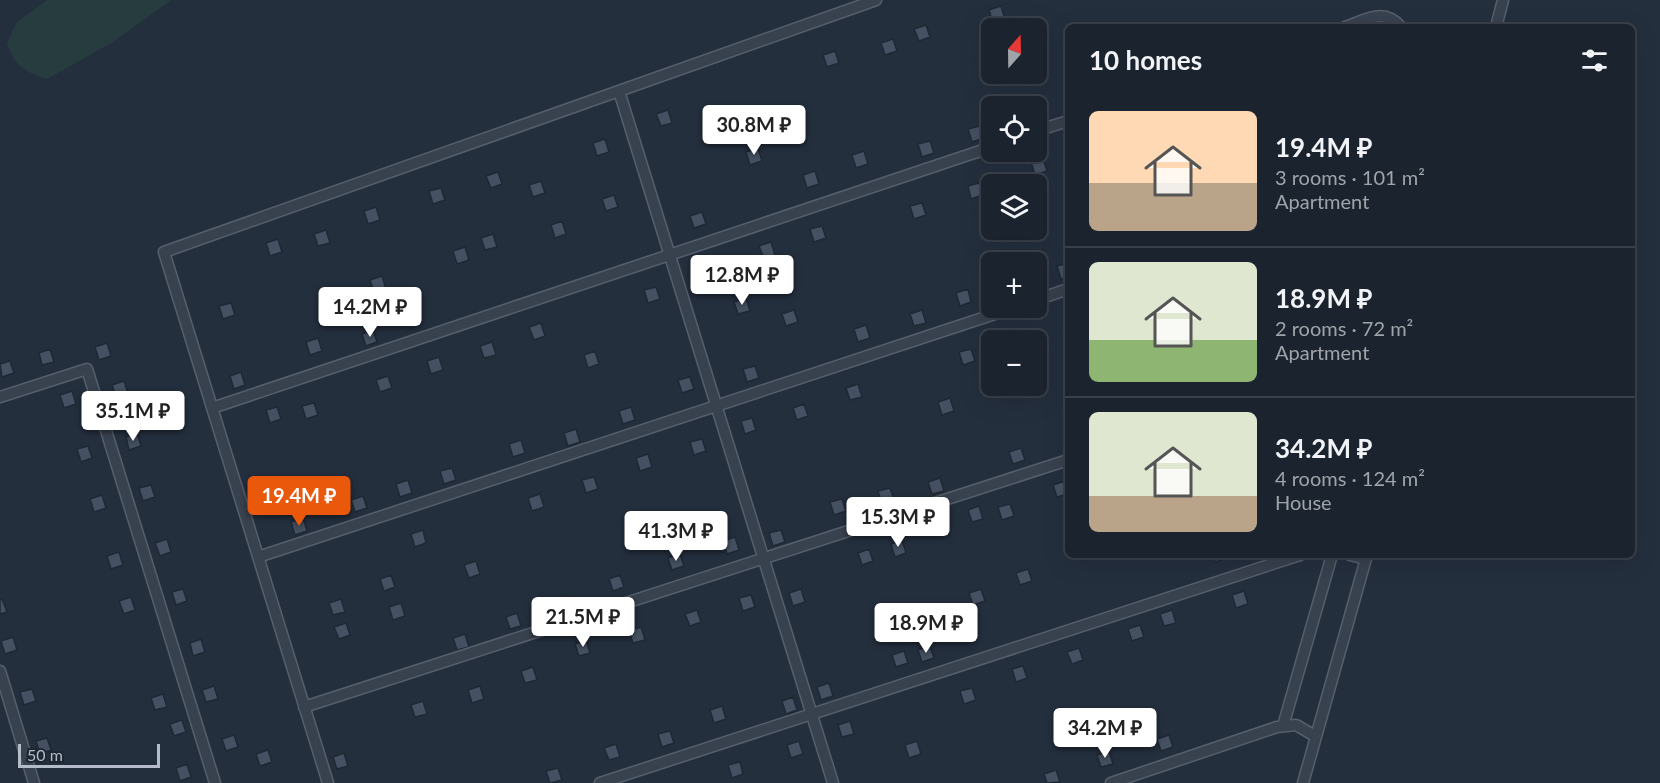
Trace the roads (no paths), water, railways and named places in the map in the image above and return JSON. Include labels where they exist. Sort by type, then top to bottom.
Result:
[{"type":"lane","points":[[328,783],[164,252],[876,0]]},
{"type":"lane","points":[[1497,24],[1503,0]]},
{"type":"lane","points":[[1354,24],[1378,16],[1390,17],[1398,24]]},
{"type":"lane","points":[[619,91],[833,783]]},
{"type":"lane","points":[[1047,128],[1065,122]]},
{"type":"lane","points":[[212,408],[981,151]]},
{"type":"lane","points":[[1047,296],[1065,290]]},
{"type":"lane","points":[[258,557],[983,318]]},
{"type":"lane","points":[[0,397],[87,369],[215,783]]},
{"type":"lane","points":[[304,707],[1065,461]]},
{"type":"lane","points":[[600,783],[1291,558]]},
{"type":"lane","points":[[1283,726],[1331,558]]},
{"type":"lane","points":[[1303,783],[1366,558]]},
{"type":"lane","points":[[0,671],[34,783]]},
{"type":"lane","points":[[1111,783],[1283,726],[1296,725],[1315,736]]}]
